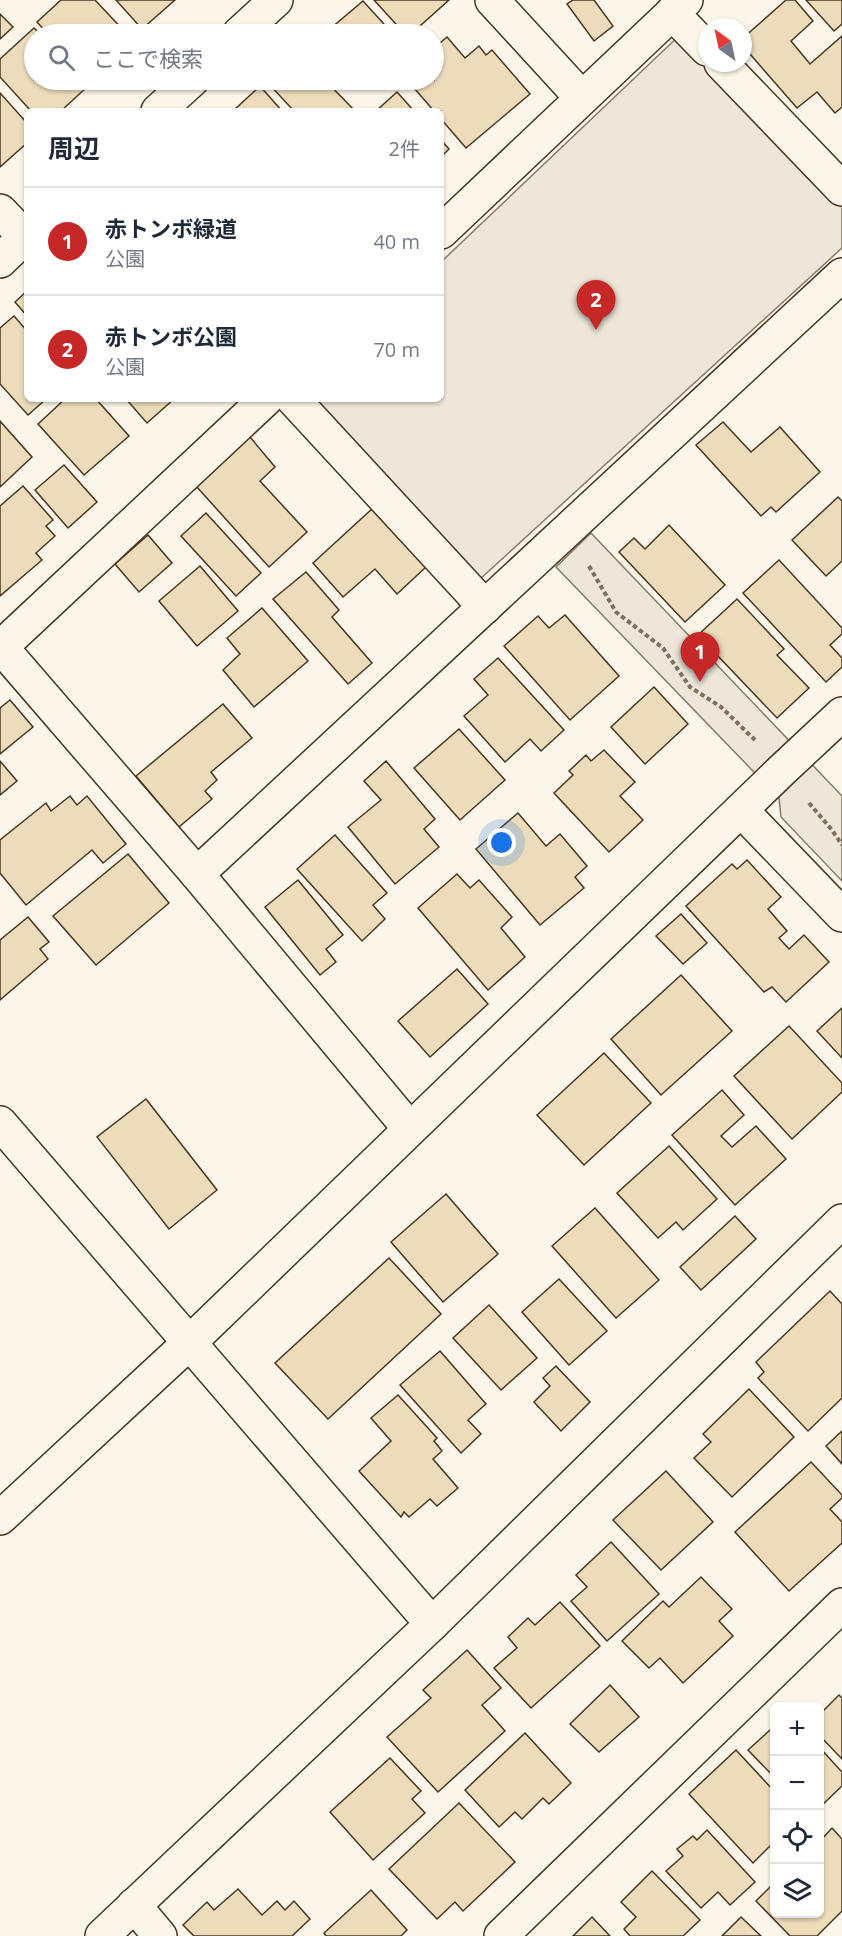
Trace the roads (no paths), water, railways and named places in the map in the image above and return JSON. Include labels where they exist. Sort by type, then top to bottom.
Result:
[{"type":"street","points":[[250,24],[276,0]]},
{"type":"street","points":[[492,0],[581,97]]},
{"type":"street","points":[[444,229],[679,6],[698,35]]},
{"type":"street","points":[[730,72],[842,189]]},
{"type":"street","points":[[161,108],[181,90]]},
{"type":"street","points":[[0,211],[24,234]]},
{"type":"street","points":[[0,261],[24,238]]},
{"type":"street","points":[[197,873],[842,275]]},
{"type":"street","points":[[263,402],[3,640],[409,1128]]},
{"type":"street","points":[[296,402],[484,607]]},
{"type":"street","points":[[0,1518],[189,1343],[409,1128],[842,714]]},
{"type":"street","points":[[741,810],[842,915]]},
{"type":"street","points":[[0,1123],[432,1624]]},
{"type":"street","points":[[102,1936],[432,1624],[842,1221]]},
{"type":"street","points":[[501,1936],[842,1605]]},
{"type":"street","points":[[134,1905],[160,1936]]},
{"type":"place","name":"赤トンボ公園","points":[[596,330]]},
{"type":"place","name":"赤トンボ緑道","points":[[700,682]]}]
